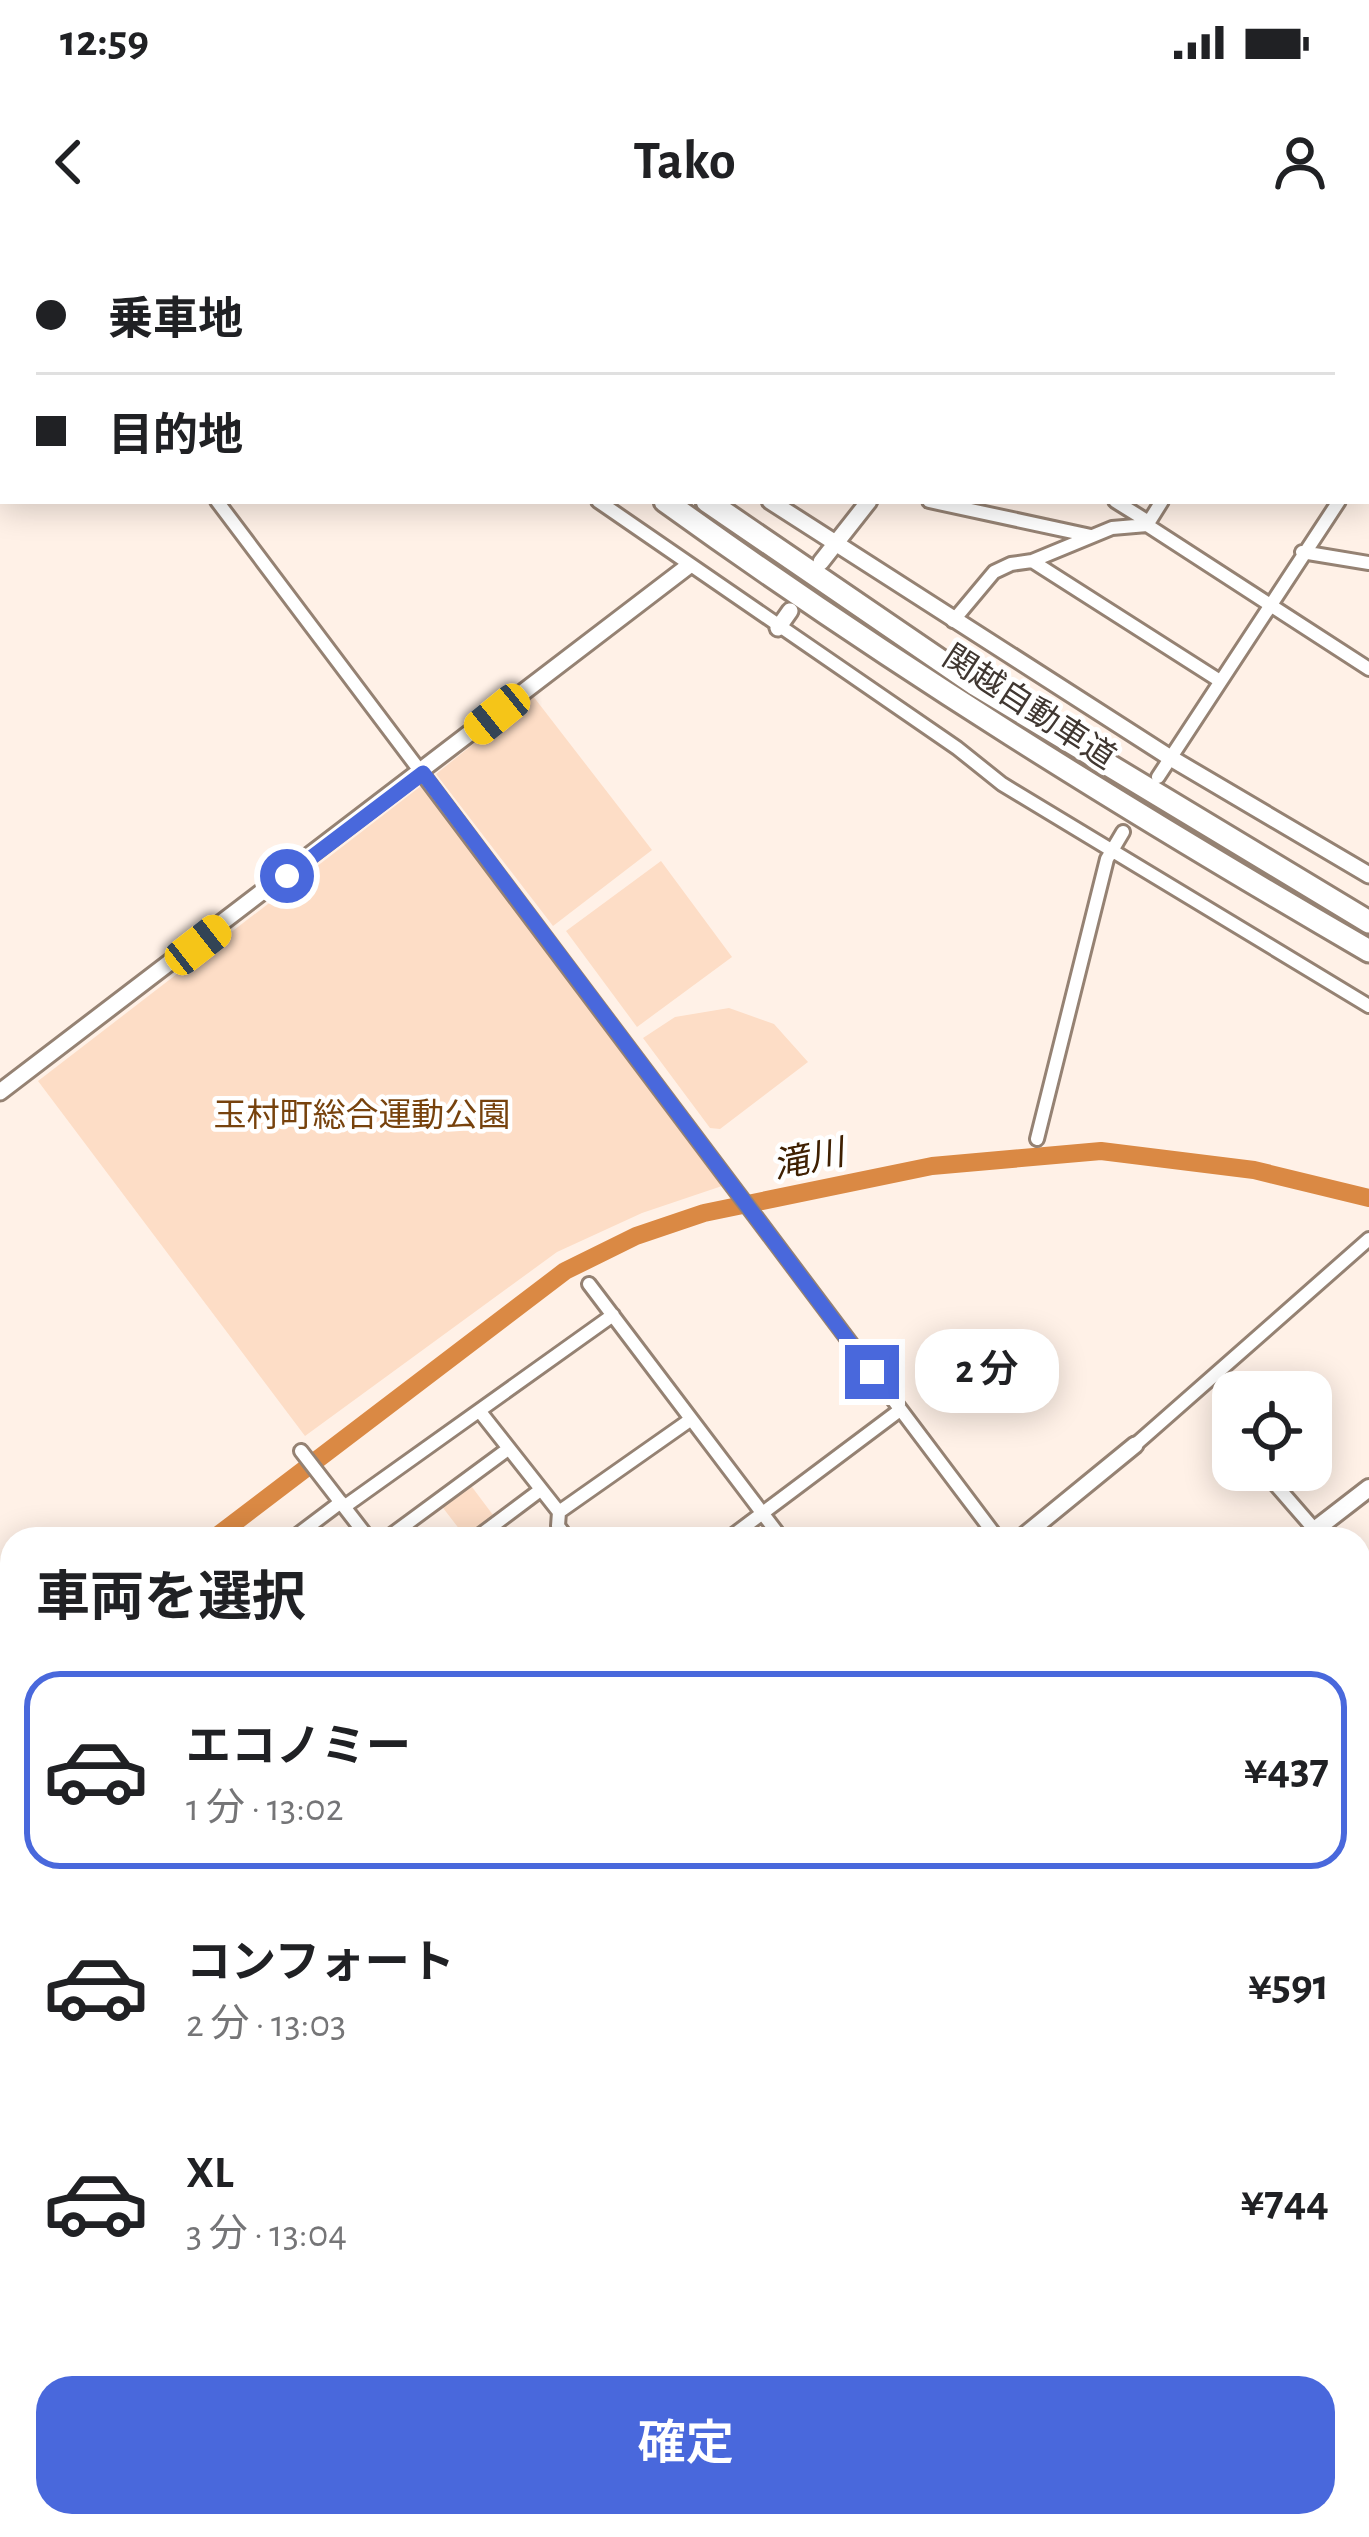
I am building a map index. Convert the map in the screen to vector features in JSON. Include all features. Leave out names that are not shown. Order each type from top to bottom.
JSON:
[{"type":"highway","name":"関越自動車道","points":[[669,504],[1054,763],[1369,951]]},
{"type":"highway","name":"関越自動車道","points":[[710,504],[995,696],[1369,922]]},
{"type":"main road","points":[[1318,1527],[1368,1490]]},
{"type":"street","points":[[219,504],[989,1527]]},
{"type":"street","points":[[602,504],[1111,853],[1369,1006]]},
{"type":"street","points":[[775,504],[1169,757],[1369,875]]},
{"type":"street","points":[[821,562],[867,504]]},
{"type":"street","points":[[942,504],[1091,536]]},
{"type":"street","points":[[1119,504],[1369,669]]},
{"type":"street","points":[[953,621],[994,572],[1091,536],[1147,523],[1160,504]]},
{"type":"street","points":[[1158,777],[1301,552],[1337,504]]},
{"type":"street","points":[[1301,552],[1369,563]]},
{"type":"street","points":[[1032,561],[1220,681]]},
{"type":"street","points":[[0,1092],[688,567]]},
{"type":"street","points":[[778,628],[790,610]]},
{"type":"street","points":[[1037,1139],[1111,853],[1123,832]]},
{"type":"street","points":[[1035,1527],[1304,1301],[1369,1239]]},
{"type":"street","points":[[589,1284],[772,1527]]},
{"type":"street","points":[[309,1527],[468,1414],[481,1413],[613,1315]]},
{"type":"street","points":[[744,1527],[900,1410]]},
{"type":"street","points":[[481,1413],[560,1512]]},
{"type":"street","points":[[559,1527],[560,1512],[690,1420]]},
{"type":"street","points":[[402,1527],[508,1449]]},
{"type":"street","points":[[302,1452],[359,1527]]},
{"type":"street","points":[[492,1527],[539,1491]]},
{"type":"street","points":[[1279,1491],[1304,1527]]},
{"type":"green space","points":[[533,696],[652,850],[553,926],[436,774]]},
{"type":"green space","name":"玉村町総合運動公園","points":[[421,786],[722,1186],[642,1213],[557,1252],[305,1436],[38,1081]]},
{"type":"green space","points":[[661,861],[732,957],[637,1027],[566,931]]},
{"type":"green space","points":[[729,1008],[774,1024],[808,1062],[720,1129],[710,1128],[643,1038],[675,1017]]},
{"type":"green space","points":[[469,1483],[496,1519],[484,1527],[458,1527],[440,1504]]},
{"type":"waterway","name":"滝川","points":[[229,1527],[565,1271],[636,1236],[704,1213],[932,1166],[1101,1151],[1254,1170],[1369,1198]]},
{"type":"route","points":[[287,876],[423,773],[872,1372]]}]
